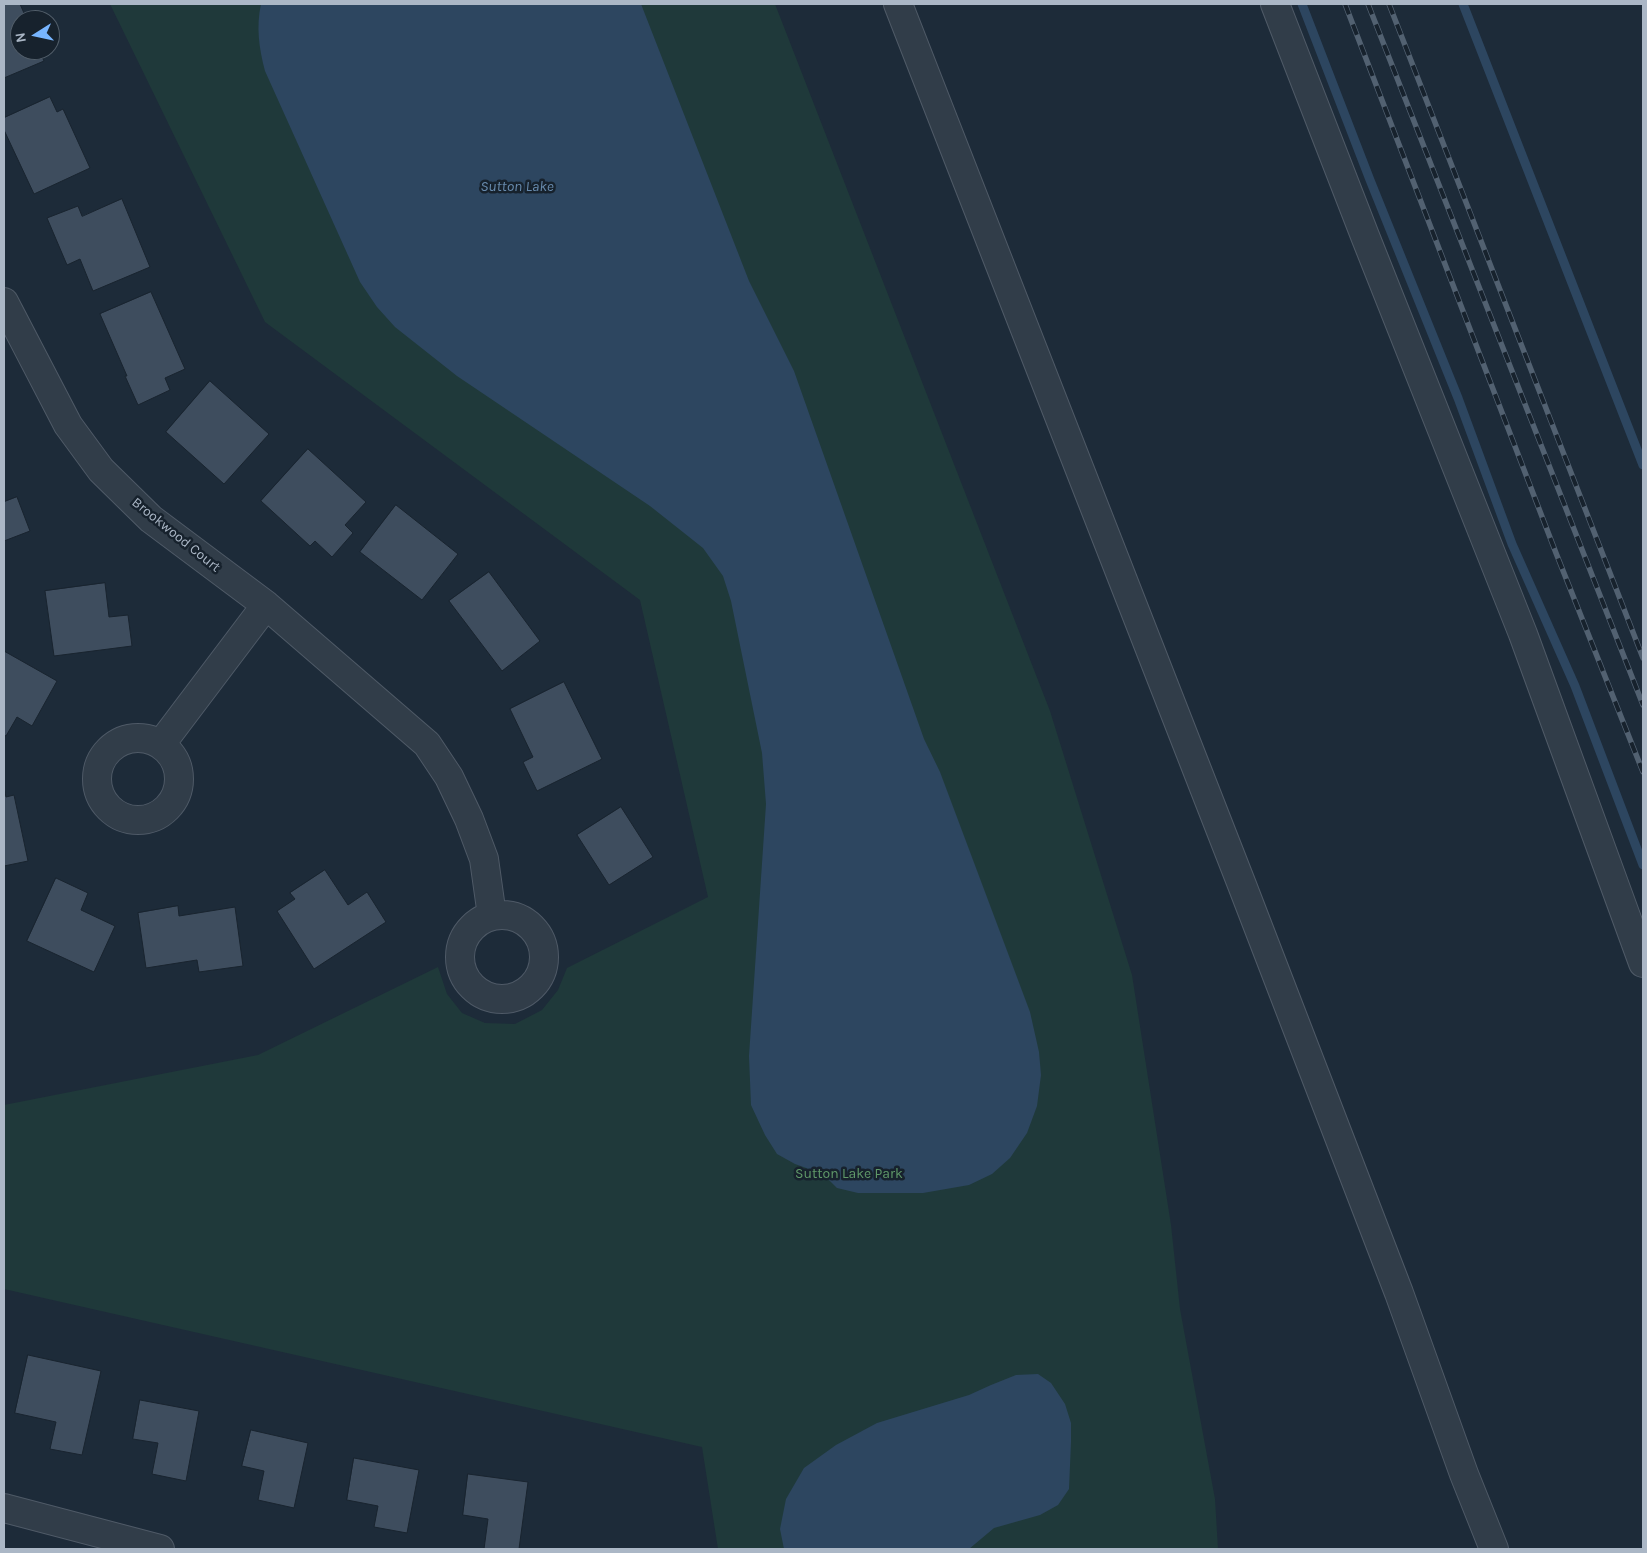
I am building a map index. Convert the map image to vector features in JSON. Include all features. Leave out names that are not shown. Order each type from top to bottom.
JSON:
[{"type":"street","points":[[898,4],[1246,894],[1494,1549]]},
{"type":"street","points":[[1275,4],[1523,634],[1643,963]]},
{"type":"street","name":"Brookwood Court","points":[[4,302],[68,425],[101,470],[151,518],[266,605],[427,744],[449,777],[469,819],[484,859],[492,916]]},
{"type":"street","points":[[162,744],[266,605]]},
{"type":"street","points":[[4,1508],[160,1549]]},
{"type":"green space","name":"Sutton Lake Park","points":[[110,4],[775,4],[1050,711],[1132,975],[1171,1225],[1180,1309],[1215,1499],[1218,1549],[718,1549],[702,1447],[4,1289],[4,1105],[258,1055],[438,967],[447,994],[462,1013],[485,1023],[515,1024],[542,1010],[558,990],[567,968],[708,897],[640,600],[265,322]]},
{"type":"water","name":"Sutton Lake","points":[[261,4],[641,4],[749,281],[794,371],[924,739],[940,772],[1030,1012],[1039,1052],[1041,1075],[1037,1106],[1027,1133],[1010,1158],[992,1174],[969,1185],[923,1193],[858,1193],[837,1188],[823,1174],[795,1164],[777,1154],[765,1135],[751,1105],[749,1056],[766,804],[762,753],[731,601],[723,576],[703,548],[650,506],[457,376],[395,327],[377,307],[360,282],[265,71],[259,38]]},
{"type":"water","points":[[1038,1374],[1051,1383],[1065,1404],[1071,1423],[1069,1489],[1058,1505],[1040,1515],[994,1528],[969,1549],[784,1549],[780,1529],[786,1499],[804,1468],[836,1445],[877,1423],[969,1395],[1016,1375]]},
{"type":"building","points":[[4,4],[20,4],[23,10],[10,10],[10,60],[44,61],[4,78]]},
{"type":"building","points":[[50,97],[57,112],[63,109],[90,168],[34,194],[4,130],[4,118]]},
{"type":"building","points":[[122,199],[150,267],[93,291],[80,259],[67,265],[47,218],[78,206],[82,216]]},
{"type":"building","points":[[151,292],[185,369],[165,378],[170,390],[138,405],[100,314]]},
{"type":"building","points":[[210,381],[269,434],[224,484],[166,432]]},
{"type":"building","points":[[308,449],[366,502],[345,525],[353,533],[332,557],[315,541],[310,546],[261,501]]},
{"type":"building","points":[[17,497],[30,531],[4,541],[4,502]]},
{"type":"building","points":[[396,505],[458,554],[422,600],[360,552]]},
{"type":"building","points":[[489,572],[540,641],[502,671],[449,601]]},
{"type":"building","points":[[105,583],[109,617],[128,615],[132,646],[54,656],[45,591]]},
{"type":"building","points":[[4,651],[57,681],[32,726],[17,717],[6,736],[4,735]]},
{"type":"building","points":[[564,682],[602,759],[537,791],[523,762],[533,757],[510,709]]},
{"type":"building","points":[[4,788],[6,797],[14,795],[28,861],[4,866]]},
{"type":"building","points":[[621,807],[653,857],[609,885],[577,835]]},
{"type":"building","points":[[325,870],[348,905],[367,892],[386,922],[314,969],[277,911],[295,899],[290,893]]},
{"type":"building","points":[[56,878],[88,893],[81,910],[115,926],[94,972],[27,941]]},
{"type":"building","points":[[178,906],[179,916],[235,907],[243,966],[199,972],[197,960],[146,968],[138,913]]},
{"type":"building","points":[[28,1355],[101,1371],[82,1455],[50,1449],[56,1422],[15,1413]]},
{"type":"building","points":[[140,1400],[199,1411],[186,1481],[152,1474],[158,1443],[133,1439]]},
{"type":"building","points":[[251,1430],[308,1443],[294,1508],[258,1500],[264,1471],[242,1466]]},
{"type":"building","points":[[354,1458],[419,1470],[407,1533],[374,1527],[378,1506],[347,1500]]},
{"type":"building","points":[[468,1474],[528,1482],[519,1549],[484,1549],[488,1519],[463,1515]]},
{"type":"waterway","points":[[1302,4],[1370,180],[1458,398],[1512,544],[1575,686],[1643,865]]},
{"type":"waterway","points":[[1463,4],[1643,465]]},
{"type":"railway","points":[[1345,4],[1556,553],[1643,772]]},
{"type":"railway","points":[[1368,4],[1643,705]]},
{"type":"railway","points":[[1389,4],[1643,658]]}]
